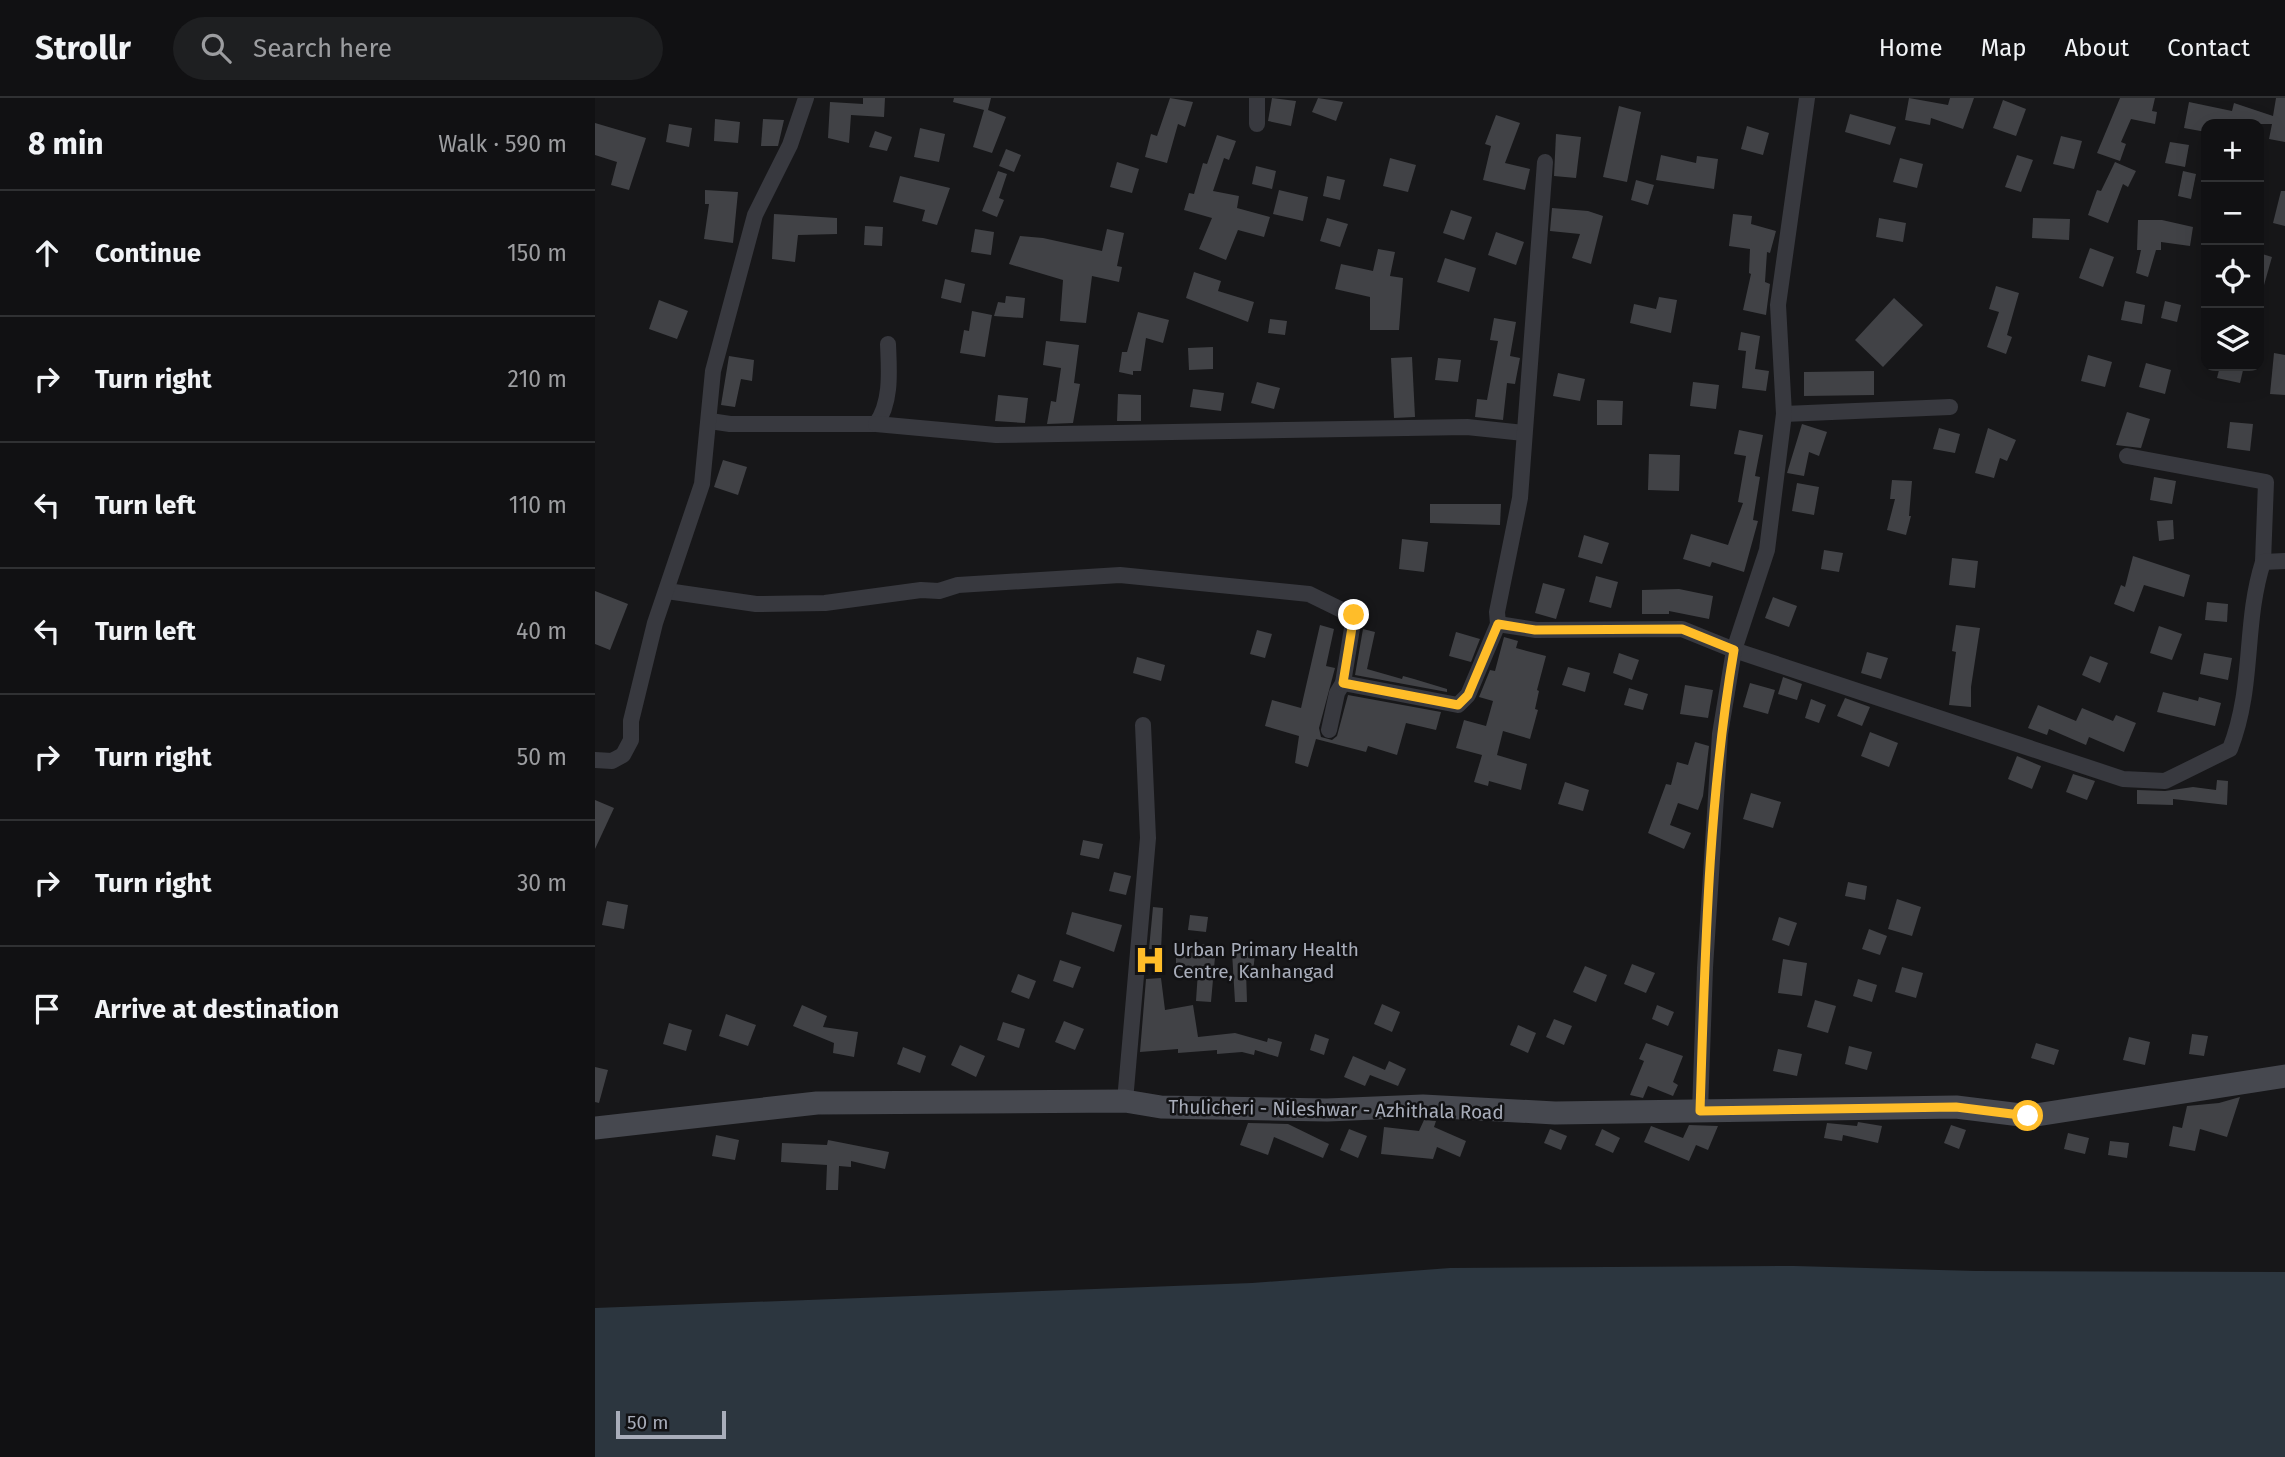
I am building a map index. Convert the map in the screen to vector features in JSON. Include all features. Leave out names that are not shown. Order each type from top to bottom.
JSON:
[{"type":"main road","name":"Thulicheri - Nileshwar - Azhithala Road","points":[[595,1128],[817,1103],[1125,1101],[1161,1108],[1327,1110],[1423,1106],[1555,1112],[1956,1107],[2028,1116],[2285,1076]]},
{"type":"street","points":[[595,760],[612,761],[623,755],[631,740],[631,721],[639,686],[702,484],[713,371],[755,215],[790,145],[806,98]]},
{"type":"street","points":[[1257,98],[1257,124]]},
{"type":"street","points":[[1700,1111],[1705,968],[1720,734],[1734,650],[1767,550],[1784,414],[1778,305],[1807,98]]},
{"type":"street","points":[[1343,683],[1458,705],[1468,695],[1498,624],[1497,612],[1520,498],[1545,162]]},
{"type":"street","points":[[876,424],[884,414],[888,344]]},
{"type":"street","points":[[1784,414],[1949,407]]},
{"type":"street","points":[[710,421],[876,424],[996,435],[1467,427],[1524,433]]},
{"type":"street","points":[[1498,624],[1535,630],[1682,629],[1734,650],[2123,779],[2165,781],[2230,750],[2243,718],[2255,588],[2263,562],[2266,482],[2127,456]]},
{"type":"street","points":[[2263,562],[2285,561]]},
{"type":"street","points":[[667,591],[756,604],[825,603],[921,590],[939,591],[958,585],[1119,575],[1309,594],[1354,615],[1343,683],[1337,693],[1329,730]]},
{"type":"street","points":[[1125,1101],[1148,838],[1143,725]]},
{"type":"shaded area","points":[[1794,1266],[1976,1271],[2285,1272],[2285,1457],[595,1457],[595,1308],[1252,1283],[1450,1268]]},
{"type":"building","points":[[863,98],[885,98],[884,117],[851,115],[849,143],[828,138],[830,102],[863,104]]},
{"type":"building","points":[[954,98],[991,98],[988,110],[1006,117],[992,153],[973,147],[984,110],[953,102]]},
{"type":"building","points":[[1170,98],[1193,102],[1185,127],[1178,124],[1167,163],[1145,157],[1151,134],[1157,136]]},
{"type":"building","points":[[1272,98],[1296,101],[1291,126],[1268,121]]},
{"type":"building","points":[[1318,98],[1343,102],[1336,121],[1312,112]]},
{"type":"building","points":[[1909,98],[1948,105],[1950,98],[1974,98],[1963,129],[1931,118],[1930,125],[1905,120]]},
{"type":"building","points":[[2120,98],[2155,98],[2152,111],[2157,112],[2155,124],[2131,119],[2121,142],[2126,144],[2120,161],[2097,153]]},
{"type":"building","points":[[2276,98],[2285,98],[2285,142],[2269,139],[2272,124],[2264,124],[2264,119],[2201,119],[2201,131],[2184,128],[2189,102],[2232,111],[2234,103],[2273,116]]},
{"type":"building","points":[[2003,100],[2026,109],[2016,136],[1993,128]]},
{"type":"building","points":[[1619,106],[1641,112],[1627,182],[1603,177]]},
{"type":"building","points":[[1850,114],[1896,127],[1890,145],[1845,132]]},
{"type":"building","points":[[1496,115],[1520,123],[1505,163],[1530,169],[1525,190],[1483,180],[1491,146],[1485,144]]},
{"type":"building","points":[[715,119],[740,122],[738,143],[714,141]]},
{"type":"building","points":[[763,119],[784,120],[778,146],[761,146]]},
{"type":"building","points":[[595,123],[646,138],[629,190],[611,185],[617,162],[595,155]]},
{"type":"building","points":[[669,124],[692,128],[689,147],[666,142]]},
{"type":"building","points":[[1747,126],[1769,133],[1763,155],[1741,149]]},
{"type":"building","points":[[920,128],[945,134],[939,162],[914,157]]},
{"type":"building","points":[[875,131],[892,137],[887,151],[869,147]]},
{"type":"building","points":[[1556,134],[1581,137],[1576,178],[1554,176]]},
{"type":"building","points":[[1217,135],[1236,141],[1229,160],[1224,158],[1213,191],[1239,196],[1237,208],[1270,217],[1264,237],[1238,230],[1226,260],[1199,249],[1212,218],[1184,210],[1189,193],[1194,194],[1203,163],[1207,164]]},
{"type":"building","points":[[2061,136],[2082,141],[2074,169],[2053,164]]},
{"type":"building","points":[[2170,142],[2189,145],[2185,167],[2165,163]]},
{"type":"building","points":[[1006,149],[1021,155],[1014,172],[999,166]]},
{"type":"building","points":[[1661,155],[1696,163],[1697,156],[1718,159],[1714,189],[1656,180]]},
{"type":"building","points":[[2017,155],[2033,160],[2021,192],[2005,187]]},
{"type":"building","points":[[1390,158],[1416,165],[1408,192],[1383,186]]},
{"type":"building","points":[[1900,158],[1923,164],[1917,188],[1893,182]]},
{"type":"building","points":[[1117,162],[1139,169],[1132,193],[1110,187]]},
{"type":"building","points":[[2115,162],[2136,171],[2128,187],[2123,184],[2108,223],[2088,215],[2097,190],[2101,191]]},
{"type":"building","points":[[1256,166],[1276,171],[1272,189],[1252,184]]},
{"type":"building","points":[[998,171],[1007,174],[999,198],[1004,200],[997,217],[982,211]]},
{"type":"building","points":[[2183,171],[2196,174],[2191,199],[2178,196]]},
{"type":"building","points":[[900,176],[950,188],[937,225],[922,221],[925,210],[893,202]]},
{"type":"building","points":[[1327,176],[1345,180],[1340,200],[1323,196]]},
{"type":"building","points":[[1636,180],[1654,185],[1648,205],[1631,200]]},
{"type":"building","points":[[705,190],[738,192],[733,243],[704,239],[709,204],[705,204]]},
{"type":"building","points":[[1279,190],[1308,197],[1303,221],[1273,214]]},
{"type":"building","points":[[2281,191],[2285,191],[2285,226],[2273,223]]},
{"type":"building","points":[[1552,208],[1588,211],[1603,216],[1591,264],[1572,258],[1580,234],[1550,231]]},
{"type":"building","points":[[1451,210],[1472,217],[1464,240],[1443,233]]},
{"type":"building","points":[[774,214],[837,218],[837,234],[798,235],[795,262],[772,259]]},
{"type":"building","points":[[1733,214],[1752,216],[1751,224],[1776,231],[1770,253],[1767,252],[1765,282],[1770,284],[1766,315],[1743,310],[1751,274],[1750,249],[1729,246]]},
{"type":"building","points":[[1327,218],[1348,224],[1340,247],[1320,241]]},
{"type":"building","points":[[1879,218],[1906,223],[1903,242],[1876,237]]},
{"type":"building","points":[[2033,218],[2070,219],[2069,240],[2032,238]]},
{"type":"building","points":[[2138,220],[2162,220],[2193,227],[2190,246],[2161,242],[2161,250],[2156,250],[2148,277],[2136,273],[2141,250],[2137,250]]},
{"type":"building","points":[[865,226],[883,227],[882,246],[864,245]]},
{"type":"building","points":[[975,229],[994,232],[991,255],[971,252]]},
{"type":"building","points":[[1107,229],[1124,233],[1117,266],[1122,267],[1119,282],[1092,276],[1086,323],[1060,321],[1063,280],[1009,264],[1020,236],[1043,238],[1102,251]]},
{"type":"building","points":[[1496,232],[1524,242],[1516,265],[1488,255]]},
{"type":"building","points":[[2090,248],[2114,257],[2103,287],[2079,278]]},
{"type":"building","points":[[1378,249],[1395,252],[1390,276],[1403,278],[1399,330],[1370,330],[1370,297],[1335,289],[1341,264],[1373,271]]},
{"type":"building","points":[[2264,255],[2272,257],[2264,285]]},
{"type":"building","points":[[1445,258],[1476,268],[1469,292],[1437,282]]},
{"type":"building","points":[[1194,272],[1221,281],[1218,291],[1254,302],[1248,322],[1186,298]]},
{"type":"building","points":[[945,279],[965,284],[961,303],[941,298]]},
{"type":"building","points":[[1996,286],[2019,293],[2007,335],[2012,337],[2006,354],[1987,347],[1999,312],[1989,309]]},
{"type":"building","points":[[1006,296],[1025,298],[1023,318],[994,316],[998,302],[1005,303]]},
{"type":"building","points":[[1659,297],[1677,300],[1671,333],[1630,323],[1634,304],[1656,309]]},
{"type":"building","points":[[1894,298],[1923,325],[1883,367],[1855,340]]},
{"type":"building","points":[[659,300],[688,311],[677,339],[649,329]]},
{"type":"building","points":[[2125,301],[2145,305],[2142,324],[2121,320]]},
{"type":"building","points":[[2165,301],[2181,305],[2177,322],[2161,318]]},
{"type":"building","points":[[972,311],[992,315],[985,357],[960,353],[964,330],[969,331]]},
{"type":"building","points":[[1138,312],[1169,320],[1163,343],[1146,338],[1141,371],[1133,371],[1133,375],[1119,372],[1122,352],[1127,352]]},
{"type":"building","points":[[1494,318],[1516,322],[1510,356],[1520,358],[1515,384],[1507,383],[1503,420],[1475,417],[1477,399],[1487,400],[1498,341],[1490,340]]},
{"type":"building","points":[[1270,319],[1287,321],[1285,335],[1268,333]]},
{"type":"building","points":[[1741,332],[1760,336],[1755,369],[1769,371],[1766,391],[1742,388],[1746,351],[1738,350]]},
{"type":"building","points":[[1046,341],[1079,345],[1074,383],[1080,384],[1073,423],[1047,424],[1051,401],[1056,402],[1061,368],[1043,365]]},
{"type":"building","points":[[1213,347],[1213,369],[1189,370],[1188,348]]},
{"type":"building","points":[[2274,353],[2285,355],[2285,395],[2270,394]]},
{"type":"building","points":[[2088,355],[2112,362],[2105,387],[2081,381]]},
{"type":"building","points":[[729,356],[754,360],[752,381],[741,379],[735,407],[721,405]]},
{"type":"building","points":[[1412,357],[1415,417],[1394,418],[1391,358]]},
{"type":"building","points":[[1438,358],[1461,360],[1458,382],[1435,380]]},
{"type":"building","points":[[2146,363],[2171,370],[2165,394],[2139,387]]},
{"type":"building","points":[[1874,371],[1874,395],[1804,396],[1804,372]]},
{"type":"building","points":[[2219,371],[2243,371],[2240,383],[2217,378]]},
{"type":"building","points":[[1558,373],[1585,379],[1580,401],[1553,396]]},
{"type":"building","points":[[1257,382],[1280,388],[1274,409],[1251,403]]},
{"type":"building","points":[[1693,382],[1719,385],[1716,409],[1690,406]]},
{"type":"building","points":[[1193,389],[1224,393],[1221,411],[1190,407]]},
{"type":"building","points":[[1118,394],[1141,395],[1141,421],[1117,421]]},
{"type":"building","points":[[998,395],[1028,398],[1025,423],[995,421]]},
{"type":"building","points":[[1597,400],[1623,401],[1622,425],[1597,425]]},
{"type":"building","points":[[2127,412],[2150,419],[2141,448],[2116,445]]},
{"type":"building","points":[[2230,422],[2253,424],[2250,451],[2227,448]]},
{"type":"building","points":[[1802,424],[1827,432],[1819,456],[1809,452],[1804,476],[1787,473]]},
{"type":"building","points":[[1939,428],[1960,434],[1955,453],[1933,449]]},
{"type":"building","points":[[1988,428],[2016,440],[2007,461],[2000,458],[1994,478],[1975,473]]},
{"type":"building","points":[[1739,430],[1763,435],[1755,476],[1760,477],[1753,520],[1758,521],[1744,572],[1712,562],[1710,567],[1683,559],[1691,534],[1728,545],[1743,503],[1738,502],[1746,456],[1734,454]]},
{"type":"building","points":[[1649,454],[1680,455],[1679,491],[1648,490]]},
{"type":"building","points":[[723,460],[747,467],[738,495],[714,487]]},
{"type":"building","points":[[2154,477],[2176,481],[2172,504],[2150,500]]},
{"type":"building","points":[[1892,480],[1912,481],[1911,516],[1906,535],[1887,530],[1895,499],[1890,499]]},
{"type":"building","points":[[1797,483],[1819,487],[1814,515],[1792,511]]},
{"type":"building","points":[[1430,504],[1501,504],[1500,525],[1430,523]]},
{"type":"building","points":[[2173,520],[2174,539],[2159,541],[2157,521]]},
{"type":"building","points":[[1584,535],[1609,543],[1602,564],[1578,557]]},
{"type":"building","points":[[1402,539],[1428,542],[1424,572],[1399,569]]},
{"type":"building","points":[[1824,550],[1843,553],[1839,572],[1821,569]]},
{"type":"building","points":[[2133,556],[2190,575],[2184,597],[2144,585],[2134,612],[2114,604],[2121,585],[2125,587]]},
{"type":"building","points":[[1952,558],[1978,561],[1975,588],[1949,585]]},
{"type":"building","points":[[1596,576],[1618,582],[1611,608],[1589,602]]},
{"type":"building","points":[[1543,583],[1565,589],[1556,619],[1535,613]]},
{"type":"building","points":[[1679,589],[1713,596],[1709,619],[1669,611],[1669,614],[1642,614],[1642,590]]},
{"type":"building","points":[[595,591],[628,604],[610,650],[595,644]]},
{"type":"building","points":[[1773,597],[1797,606],[1789,627],[1765,618]]},
{"type":"building","points":[[2207,602],[2228,604],[2227,622],[2205,620]]},
{"type":"building","points":[[1320,625],[1334,629],[1326,666],[1335,668],[1319,728],[1321,737],[1332,740],[1337,736],[1348,695],[1441,712],[1436,730],[1406,723],[1397,755],[1368,746],[1366,752],[1316,739],[1308,767],[1295,763],[1299,736],[1265,726],[1272,700],[1301,708]]},
{"type":"building","points":[[1956,625],[1980,628],[1971,687],[1971,707],[1949,705],[1956,652],[1952,651]]},
{"type":"building","points":[[2159,626],[2182,634],[2172,660],[2150,653]]},
{"type":"building","points":[[1363,629],[1375,632],[1367,669],[1402,679],[1403,676],[1414,679],[1447,689],[1447,692],[1355,675]]},
{"type":"building","points":[[1257,630],[1272,634],[1265,658],[1250,654]]},
{"type":"building","points":[[1456,632],[1480,639],[1471,662],[1449,656]]},
{"type":"building","points":[[1504,637],[1518,641],[1516,648],[1546,656],[1537,690],[1535,709],[1538,710],[1530,739],[1503,731],[1497,755],[1527,764],[1521,790],[1489,781],[1488,786],[1474,782],[1482,755],[1456,748],[1464,720],[1486,726],[1493,701],[1479,697],[1490,670],[1495,671]]},
{"type":"building","points":[[1867,652],[1888,658],[1881,679],[1861,673]]},
{"type":"building","points":[[1619,653],[1639,660],[1632,680],[1613,673]]},
{"type":"building","points":[[2204,653],[2232,658],[2228,680],[2200,674]]},
{"type":"building","points":[[2090,656],[2108,663],[2100,683],[2082,675]]},
{"type":"building","points":[[1137,657],[1165,665],[1161,681],[1133,673]]},
{"type":"building","points":[[1568,667],[1590,673],[1585,692],[1562,685]]},
{"type":"building","points":[[1783,677],[1802,684],[1797,700],[1778,694]]},
{"type":"building","points":[[1750,683],[1775,690],[1768,714],[1743,707]]},
{"type":"building","points":[[1685,685],[1713,690],[1708,718],[1680,714]]},
{"type":"building","points":[[1629,688],[1648,694],[1643,710],[1624,705]]},
{"type":"building","points":[[2163,692],[2198,701],[2199,697],[2221,703],[2215,726],[2157,712]]},
{"type":"building","points":[[1845,698],[1870,707],[1862,726],[1837,716]]},
{"type":"building","points":[[1811,699],[1826,705],[1819,723],[1805,718]]},
{"type":"building","points":[[2038,705],[2076,721],[2082,708],[2113,721],[2116,715],[2136,723],[2124,752],[2089,737],[2086,745],[2049,729],[2047,735],[2028,728]]},
{"type":"building","points":[[1870,732],[1898,743],[1889,767],[1861,756]]},
{"type":"building","points":[[1695,742],[1709,746],[1703,796],[1698,810],[1678,803],[1670,825],[1691,833],[1684,849],[1648,833],[1666,784],[1671,785],[1677,762],[1688,765]]},
{"type":"building","points":[[2017,756],[2041,766],[2032,789],[2008,779]]},
{"type":"building","points":[[2073,774],[2095,781],[2087,800],[2066,792]]},
{"type":"building","points":[[2217,780],[2228,781],[2227,805],[2173,799],[2173,805],[2137,804],[2137,790],[2165,791],[2193,787],[2216,790]]},
{"type":"building","points":[[1565,782],[1589,790],[1583,811],[1558,804]]},
{"type":"building","points":[[1751,793],[1781,802],[1773,828],[1743,819]]},
{"type":"building","points":[[595,800],[614,808],[595,849]]},
{"type":"building","points":[[1083,840],[1103,844],[1099,859],[1080,855]]},
{"type":"building","points":[[1114,872],[1131,876],[1126,895],[1109,891]]},
{"type":"building","points":[[1848,882],[1867,886],[1865,900],[1845,896]]},
{"type":"building","points":[[1897,899],[1921,907],[1912,936],[1888,929]]},
{"type":"building","points":[[607,901],[628,905],[624,929],[602,925]]},
{"type":"building","points":[[1153,907],[1163,908],[1161,950],[1149,949]]},
{"type":"building","points":[[1072,912],[1122,925],[1114,952],[1066,934]]},
{"type":"building","points":[[1190,915],[1208,917],[1206,932],[1188,930]]},
{"type":"building","points":[[1779,917],[1797,923],[1789,946],[1772,940]]},
{"type":"building","points":[[1869,929],[1887,936],[1880,955],[1862,949]]},
{"type":"building","points":[[1200,944],[1216,946],[1211,1002],[1196,1001],[1198,971],[1176,970],[1176,952],[1199,953]]},
{"type":"building","points":[[1232,952],[1255,954],[1253,972],[1246,971],[1247,1002],[1235,1002]]},
{"type":"building","points":[[1783,959],[1807,963],[1802,996],[1778,993]]},
{"type":"building","points":[[1060,960],[1081,967],[1073,988],[1053,981]]},
{"type":"building","points":[[1632,964],[1655,973],[1646,993],[1624,984]]},
{"type":"building","points":[[1585,966],[1607,975],[1596,1002],[1573,992]]},
{"type":"building","points":[[1902,967],[1923,973],[1916,998],[1895,992]]},
{"type":"building","points":[[1018,974],[1036,981],[1029,999],[1011,992]]},
{"type":"building","points":[[1161,978],[1165,1010],[1193,1005],[1198,1037],[1235,1033],[1267,1042],[1268,1038],[1282,1042],[1278,1057],[1255,1050],[1254,1055],[1242,1052],[1217,1054],[1217,1050],[1140,1052],[1146,979]]},
{"type":"building","points":[[1858,979],[1877,985],[1872,1002],[1853,996]]},
{"type":"building","points":[[1815,1000],[1836,1006],[1828,1033],[1807,1027]]},
{"type":"building","points":[[1382,1004],[1400,1012],[1392,1032],[1374,1024]]},
{"type":"building","points":[[802,1005],[827,1016],[823,1027],[858,1032],[854,1057],[833,1053],[834,1043],[793,1026]]},
{"type":"building","points":[[1657,1005],[1674,1012],[1668,1026],[1652,1019]]},
{"type":"building","points":[[726,1014],[756,1025],[748,1046],[719,1036]]},
{"type":"building","points":[[1554,1019],[1572,1026],[1564,1045],[1546,1037]]},
{"type":"building","points":[[1064,1021],[1084,1029],[1075,1050],[1055,1042]]},
{"type":"building","points":[[1003,1022],[1025,1029],[1019,1048],[997,1040]]},
{"type":"building","points":[[669,1023],[692,1030],[686,1051],[663,1044]]},
{"type":"building","points":[[1518,1025],[1536,1033],[1528,1053],[1510,1045]]},
{"type":"building","points":[[1315,1034],[1329,1039],[1324,1055],[1310,1050]]},
{"type":"building","points":[[2192,1034],[2208,1036],[2204,1056],[2189,1054]]},
{"type":"building","points":[[2129,1037],[2150,1042],[2145,1065],[2123,1060]]},
{"type":"building","points":[[1646,1043],[1683,1056],[1673,1082],[1678,1085],[1673,1096],[1648,1086],[1643,1098],[1630,1095],[1644,1061],[1639,1059]]},
{"type":"building","points":[[2036,1043],[2059,1050],[2054,1065],[2031,1058]]},
{"type":"building","points":[[960,1045],[985,1056],[976,1077],[951,1065]]},
{"type":"building","points":[[1849,1046],[1872,1052],[1867,1070],[1845,1064]]},
{"type":"building","points":[[903,1047],[926,1056],[920,1073],[897,1064]]},
{"type":"building","points":[[1778,1049],[1802,1054],[1797,1076],[1773,1071]]},
{"type":"building","points":[[1353,1056],[1385,1070],[1389,1061],[1406,1069],[1398,1086],[1370,1075],[1365,1086],[1344,1077]]},
{"type":"building","points":[[595,1067],[608,1070],[599,1103],[595,1102]]},
{"type":"building","points":[[2240,1097],[2227,1137],[2200,1129],[2195,1151],[2169,1146],[2173,1126],[2182,1128],[2187,1106],[2219,1103]]},
{"type":"building","points":[[1424,1120],[1436,1121],[1434,1127],[1466,1141],[1460,1157],[1437,1147],[1433,1159],[1381,1154],[1384,1127],[1419,1131]]},
{"type":"building","points":[[1858,1122],[1882,1126],[1878,1143],[1843,1135],[1842,1141],[1824,1138],[1827,1123],[1857,1126]]},
{"type":"building","points":[[1248,1123],[1288,1124],[1329,1144],[1323,1158],[1274,1137],[1268,1155],[1240,1145]]},
{"type":"building","points":[[1689,1125],[1718,1126],[1708,1150],[1696,1145],[1689,1161],[1644,1142],[1651,1126],[1683,1138]]},
{"type":"building","points":[[1951,1125],[1966,1130],[1959,1149],[1944,1143]]},
{"type":"building","points":[[1349,1129],[1367,1136],[1358,1158],[1340,1150]]},
{"type":"building","points":[[1550,1129],[1567,1136],[1561,1150],[1544,1143]]},
{"type":"building","points":[[1602,1129],[1620,1138],[1613,1153],[1595,1145]]},
{"type":"building","points":[[2068,1133],[2089,1138],[2085,1154],[2064,1149]]},
{"type":"building","points":[[716,1135],[739,1140],[735,1160],[712,1156]]},
{"type":"building","points":[[828,1140],[889,1152],[885,1169],[851,1161],[851,1167],[839,1166],[838,1190],[826,1190],[827,1165],[781,1162],[782,1143],[827,1145]]},
{"type":"building","points":[[2110,1141],[2129,1143],[2127,1158],[2108,1155]]},
{"type":"place","name":"Urban Primary Health Centre, Kanhangad","points":[[1150,960]]},
{"type":"route","points":[[1354,615],[1343,683],[1458,705],[1468,695],[1498,624],[1535,630],[1682,629],[1734,650],[1720,734],[1705,968],[1700,1111],[1956,1107],[2028,1116]]}]
